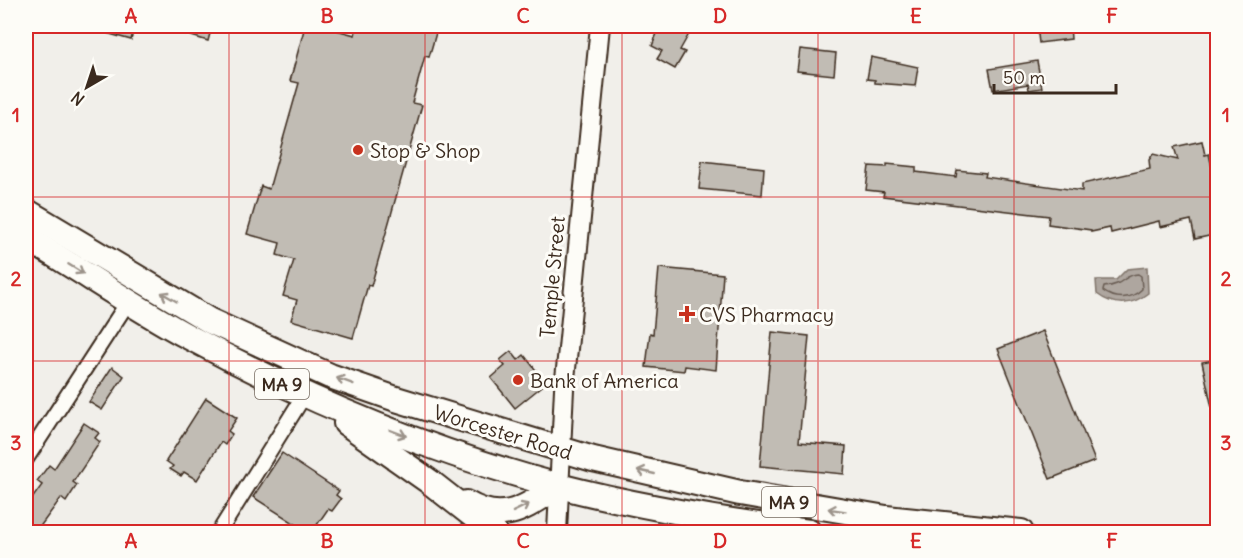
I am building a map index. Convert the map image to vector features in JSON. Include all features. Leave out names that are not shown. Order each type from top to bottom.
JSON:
[{"type":"highway","name":"Worcester Road","points":[[26,211],[194,312],[294,360],[370,391],[561,450],[646,472],[795,504],[886,518],[1021,532]]},
{"type":"highway","name":"Worcester Road","points":[[26,238],[128,302],[210,349],[305,394],[402,435],[559,486],[670,511],[809,532]]},
{"type":"highway","points":[[305,394],[430,482],[494,532]]},
{"type":"highway","points":[[430,482],[474,508],[499,514],[521,509],[559,486]]},
{"type":"street","name":"Temple Street","points":[[557,532],[576,253],[600,26]]},
{"type":"street","points":[[26,459],[128,302]]},
{"type":"street","points":[[219,532],[305,394]]},
{"type":"water","points":[[1147,267],[1148,293],[1142,297],[1129,302],[1116,303],[1097,294],[1096,280],[1116,280],[1127,269]]},
{"type":"building","points":[[93,26],[135,26],[131,40],[92,29]]},
{"type":"building","points":[[169,26],[212,26],[208,41],[168,29]]},
{"type":"building","points":[[305,26],[321,26],[355,35],[357,26],[438,26],[429,57],[425,56],[412,103],[422,105],[371,286],[368,285],[353,338],[291,320],[297,300],[283,296],[294,260],[277,255],[280,243],[247,234],[261,186],[269,189],[299,83],[290,81]]},
{"type":"building","points":[[660,26],[679,26],[689,34],[680,50],[685,52],[675,69],[657,59],[662,51],[652,46]]},
{"type":"building","points":[[1037,26],[1070,26],[1071,39],[1039,43]]},
{"type":"building","points":[[800,49],[836,53],[834,75],[797,71]]},
{"type":"building","points":[[871,57],[918,67],[915,86],[875,83],[875,80],[867,79]]},
{"type":"building","points":[[1037,61],[1042,88],[1029,90],[1028,84],[993,90],[989,69]]},
{"type":"building","points":[[1202,141],[1205,155],[1209,154],[1214,177],[1218,234],[1195,239],[1191,220],[1160,227],[1159,221],[1111,233],[1110,228],[1091,232],[1091,230],[1048,224],[1049,216],[883,196],[884,192],[866,190],[869,166],[887,167],[887,164],[916,167],[916,172],[956,177],[957,170],[986,173],[985,177],[1082,191],[1082,184],[1150,169],[1149,160],[1153,154],[1178,160],[1174,147]]},
{"type":"building","points":[[702,161],[764,168],[762,195],[699,189]]},
{"type":"building","name":"CVS Pharmacy","points":[[659,268],[723,274],[716,370],[685,366],[684,371],[646,367],[650,333],[653,334]]},
{"type":"building","points":[[1043,331],[1095,461],[1050,479],[998,349]]},
{"type":"building","points":[[772,332],[809,336],[799,442],[846,446],[844,474],[760,466]]},
{"type":"building","name":"Bank of America","points":[[511,351],[518,360],[524,355],[546,383],[515,408],[491,378],[505,366],[500,360]]},
{"type":"building","points":[[1218,359],[1218,407],[1212,408],[1202,362]]},
{"type":"building","points":[[112,367],[124,376],[102,410],[89,402]]},
{"type":"building","points":[[206,398],[237,418],[228,431],[232,434],[225,445],[221,442],[197,480],[184,472],[181,476],[170,469],[173,466],[166,461]]},
{"type":"building","points":[[84,423],[99,433],[95,438],[100,442],[73,482],[77,485],[66,502],[61,498],[36,532],[26,532],[26,507],[42,485],[37,481],[49,465],[54,469]]},
{"type":"building","points":[[282,453],[339,491],[336,495],[341,499],[332,511],[328,509],[312,532],[308,532],[253,497]]},
{"type":"place","name":"Stop & Shop","points":[[358,150]]},
{"type":"place","name":"CVS Pharmacy","points":[[687,314]]},
{"type":"place","name":"Bank of America","points":[[518,380]]}]
